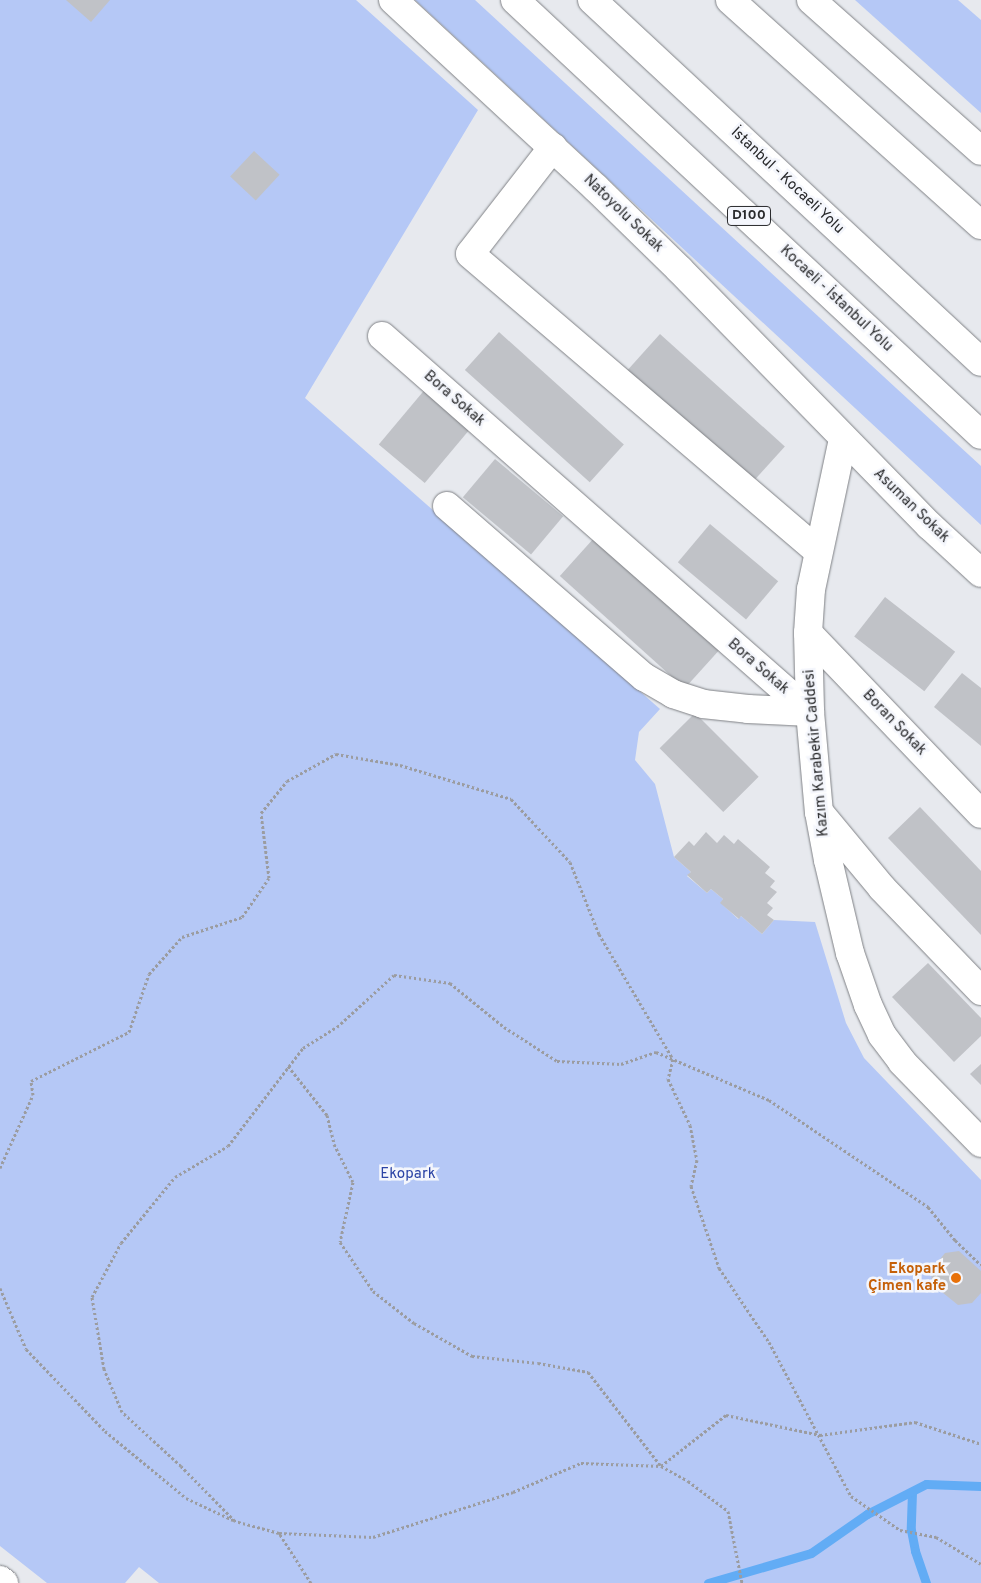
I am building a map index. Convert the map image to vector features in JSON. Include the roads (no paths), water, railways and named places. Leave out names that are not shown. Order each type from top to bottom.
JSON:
[{"type":"main road","name":"Natoyolu Sokak","points":[[393,0],[552,147],[679,269],[843,439]]},
{"type":"main road","name":"Kocaeli - İstanbul Yolu","points":[[515,0],[981,434]]},
{"type":"main road","name":"İstanbul - Kocaeli Yolu","points":[[592,0],[981,362]]},
{"type":"main road","points":[[730,0],[981,225]]},
{"type":"main road","points":[[810,0],[981,151]]},
{"type":"main road","points":[[552,147],[470,254],[818,551]]},
{"type":"main road","name":"Bora Sokak","points":[[382,336],[810,712]]},
{"type":"main road","name":"Kazım Karabekir Caddesi","points":[[843,439],[811,589],[808,633],[810,712],[819,812],[828,860],[850,953],[868,1005],[882,1035],[902,1062],[981,1144]]},
{"type":"main road","name":"Asuman Sokak","points":[[843,439],[930,526],[981,573]]},
{"type":"main road","name":"Bora Sokak","points":[[447,506],[644,677],[673,694],[703,704],[748,709],[810,712]]},
{"type":"main road","name":"Boran Sokak","points":[[808,633],[981,814]]},
{"type":"main road","points":[[819,812],[882,888],[981,991]]},
{"type":"main road","points":[[0,1580],[4,1583]]},
{"type":"waterway","points":[[708,1583],[811,1553],[867,1514],[926,1484],[981,1486]]},
{"type":"waterway","points":[[912,1492],[911,1530],[915,1551],[926,1583]]},
{"type":"place","name":"Ekopark Çimen kafe","points":[[956,1278]]},
{"type":"park label","name":"Ekopark","points":[[408,1175]]}]
